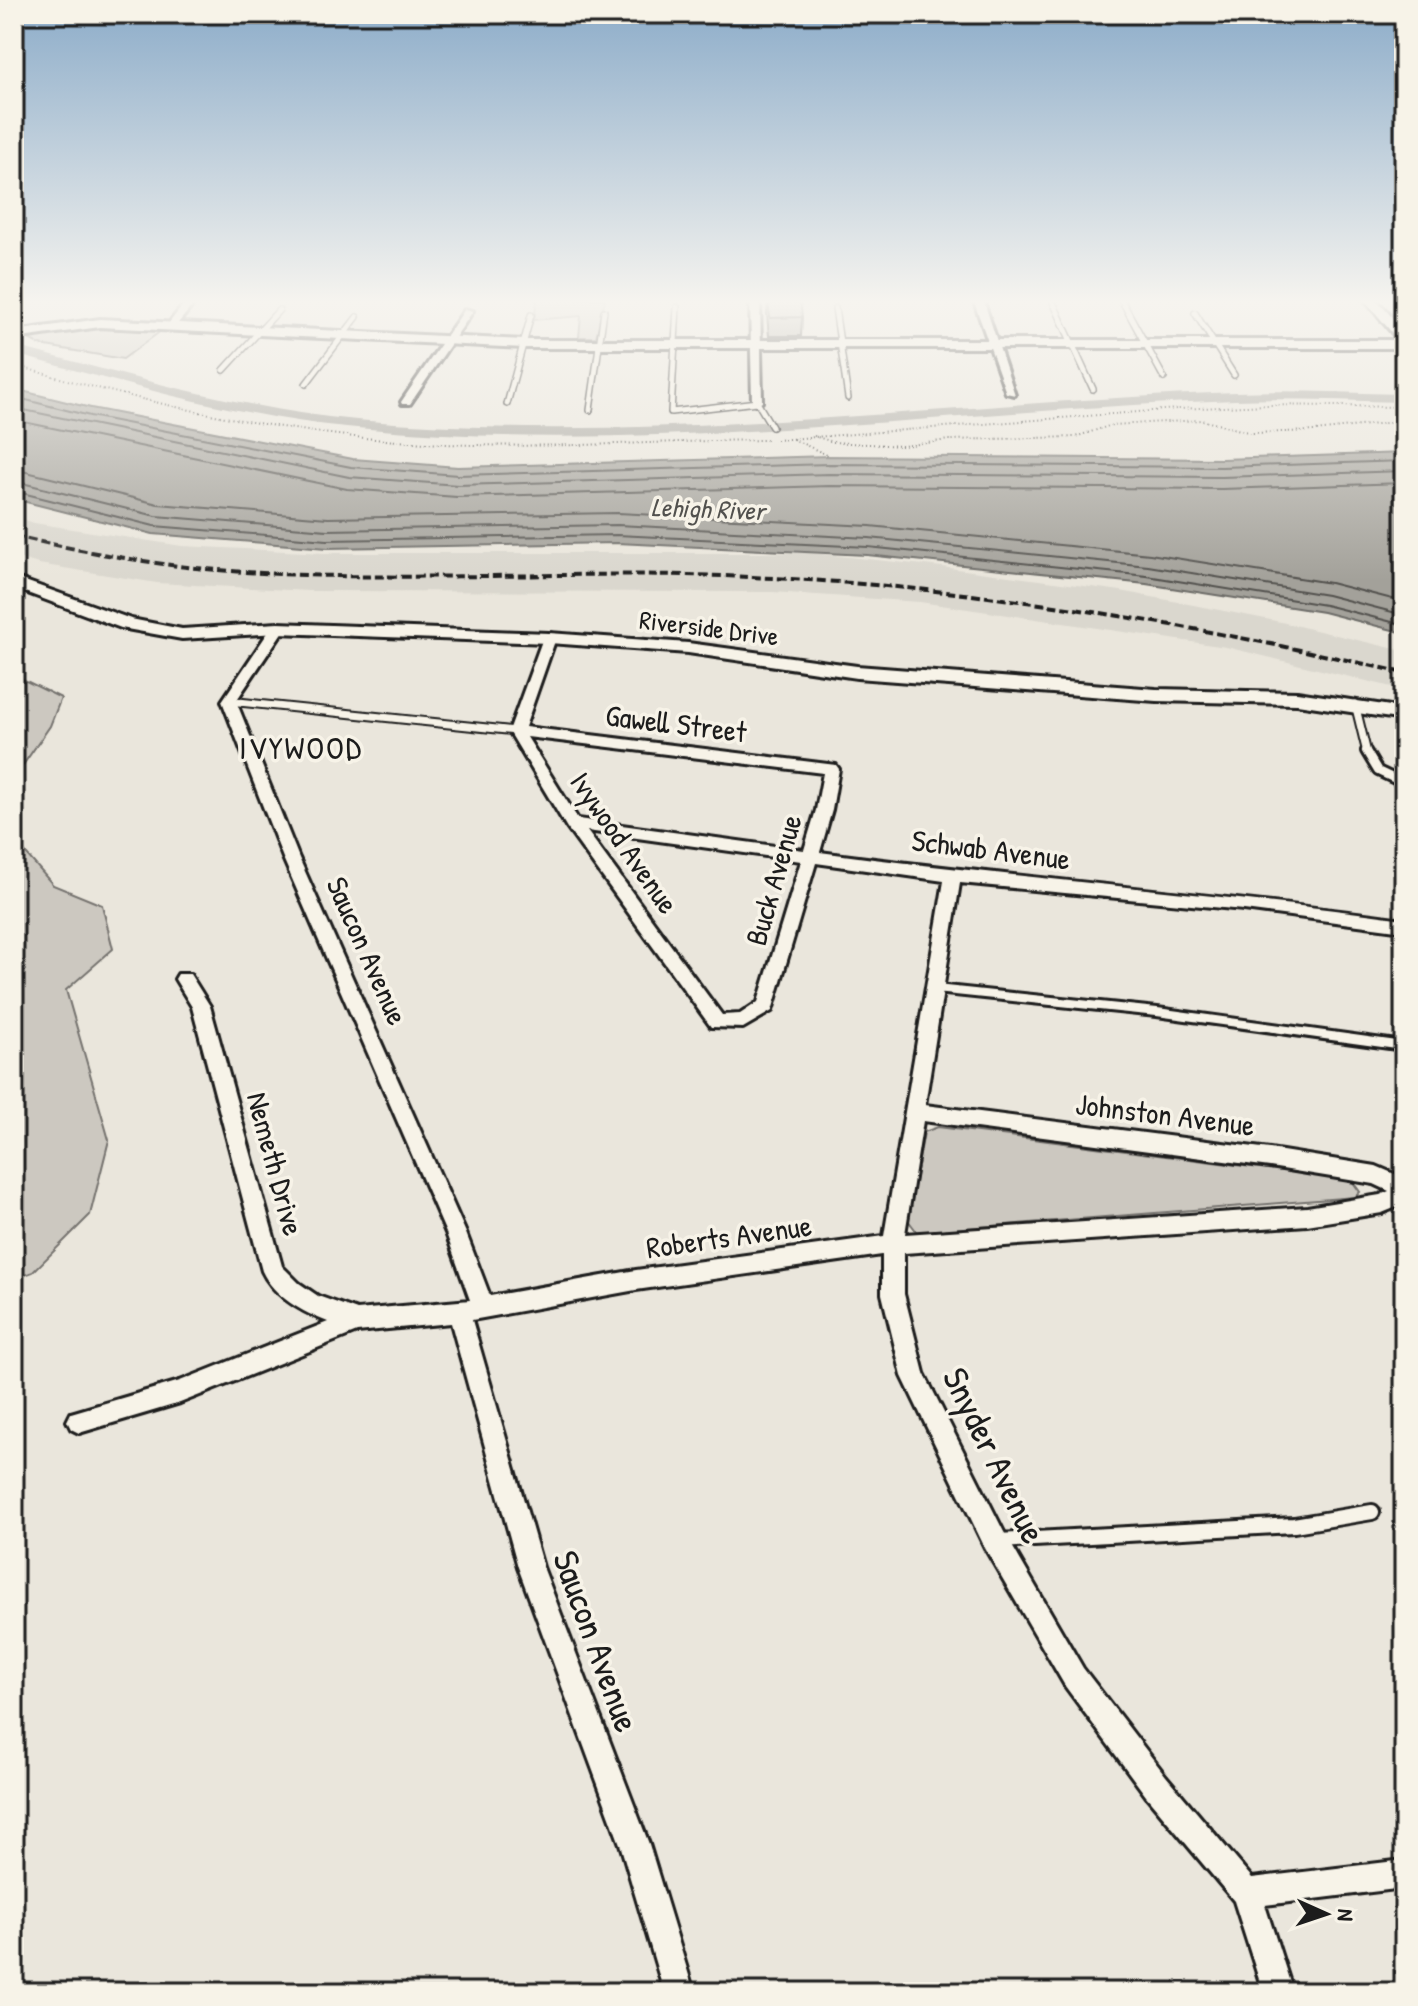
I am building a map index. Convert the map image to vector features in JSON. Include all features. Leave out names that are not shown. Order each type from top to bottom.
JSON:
[{"type":"street","points":[[406,402],[413,393]]},
{"type":"street","points":[[757,393],[757,402]]},
{"type":"street","name":"Riverside Drive","points":[[14,582],[127,624],[182,634],[278,628],[549,638],[688,648],[790,665],[968,682],[1355,704],[1404,714]]},
{"type":"street","points":[[229,701],[278,628]]},
{"type":"street","points":[[516,731],[549,638]]},
{"type":"street","name":"Saucon Avenue","points":[[229,701],[291,858],[456,1233],[506,1489],[542,1602],[643,1861],[665,1930],[679,1992]]},
{"type":"street","name":"Gawell Street","points":[[516,731],[831,769]]},
{"type":"street","name":"Ivywood Avenue","points":[[516,731],[573,824],[717,1022],[743,1021],[766,1006]]},
{"type":"street","name":"Buck Avenue","points":[[766,1006],[824,810],[831,769]]},
{"type":"street","name":"Schwab Avenue","points":[[573,824],[953,876],[1244,904],[1404,925]]},
{"type":"street","name":"Snyder Avenue","points":[[953,876],[893,1244],[893,1294],[913,1376],[995,1541],[1074,1677],[1156,1786],[1246,1893],[1278,1992]]},
{"type":"street","name":"Nemeth Drive","points":[[184,979],[201,1006],[273,1271],[286,1288],[317,1310],[357,1321]]},
{"type":"street","name":"Johnston Avenue","points":[[916,1112],[1270,1158],[1376,1175],[1404,1188]]},
{"type":"street","name":"Roberts Avenue","points":[[79,1421],[180,1392],[357,1321],[471,1308],[893,1244],[1307,1216],[1382,1204],[1404,1194]]},
{"type":"street","points":[[1246,1893],[1404,1874]]},
{"type":"lane","points":[[507,404],[510,393]]},
{"type":"lane","points":[[590,410],[592,393]]},
{"type":"lane","points":[[672,393],[671,412],[757,402],[772,427]]},
{"type":"lane","points":[[847,393],[848,398]]},
{"type":"lane","points":[[229,701],[516,731]]},
{"type":"lane","points":[[1355,704],[1363,742],[1374,769],[1399,781]]},
{"type":"lane","points":[[936,989],[1200,1017],[1404,1046]]},
{"type":"lane","points":[[995,1541],[1294,1525],[1372,1512]]},
{"type":"path","points":[[812,435],[833,442],[903,446],[963,439],[1075,437],[1112,425],[1201,420],[1252,433],[1315,431],[1404,421]]},
{"type":"path","points":[[792,438],[829,456]]},
{"type":"shaded area","points":[[14,516],[34,523],[182,546],[325,553],[812,553],[942,567],[1121,591],[1281,622],[1404,651],[1404,690],[1226,647],[920,602],[773,592],[309,591],[157,583],[39,564],[14,557]]},
{"type":"shaded area","points":[[14,675],[61,698],[50,726],[14,778]]},
{"type":"shaded area","points":[[14,840],[53,885],[102,905],[113,949],[66,990],[109,1140],[90,1215],[33,1272],[14,1279]]},
{"type":"shaded area","points":[[938,1127],[1339,1178],[1352,1181],[1360,1192],[1355,1197],[917,1232],[908,1220],[924,1132]]},
{"type":"water","name":"Lehigh River","points":[[14,393],[29,393],[91,408],[353,459],[458,467],[829,456],[1222,459],[1404,453],[1404,633],[1323,612],[1146,584],[867,555],[617,543],[327,548],[153,534],[14,499]]},
{"type":"waterway","points":[[179,393],[270,412],[357,424],[467,431],[577,433],[796,425],[1235,396],[1404,398]]},
{"type":"railway","points":[[14,536],[144,561],[254,573],[388,577],[722,576],[895,587],[1151,621],[1404,673]]},
{"type":"district","name":"IVYWOOD","points":[[301,748]]}]
